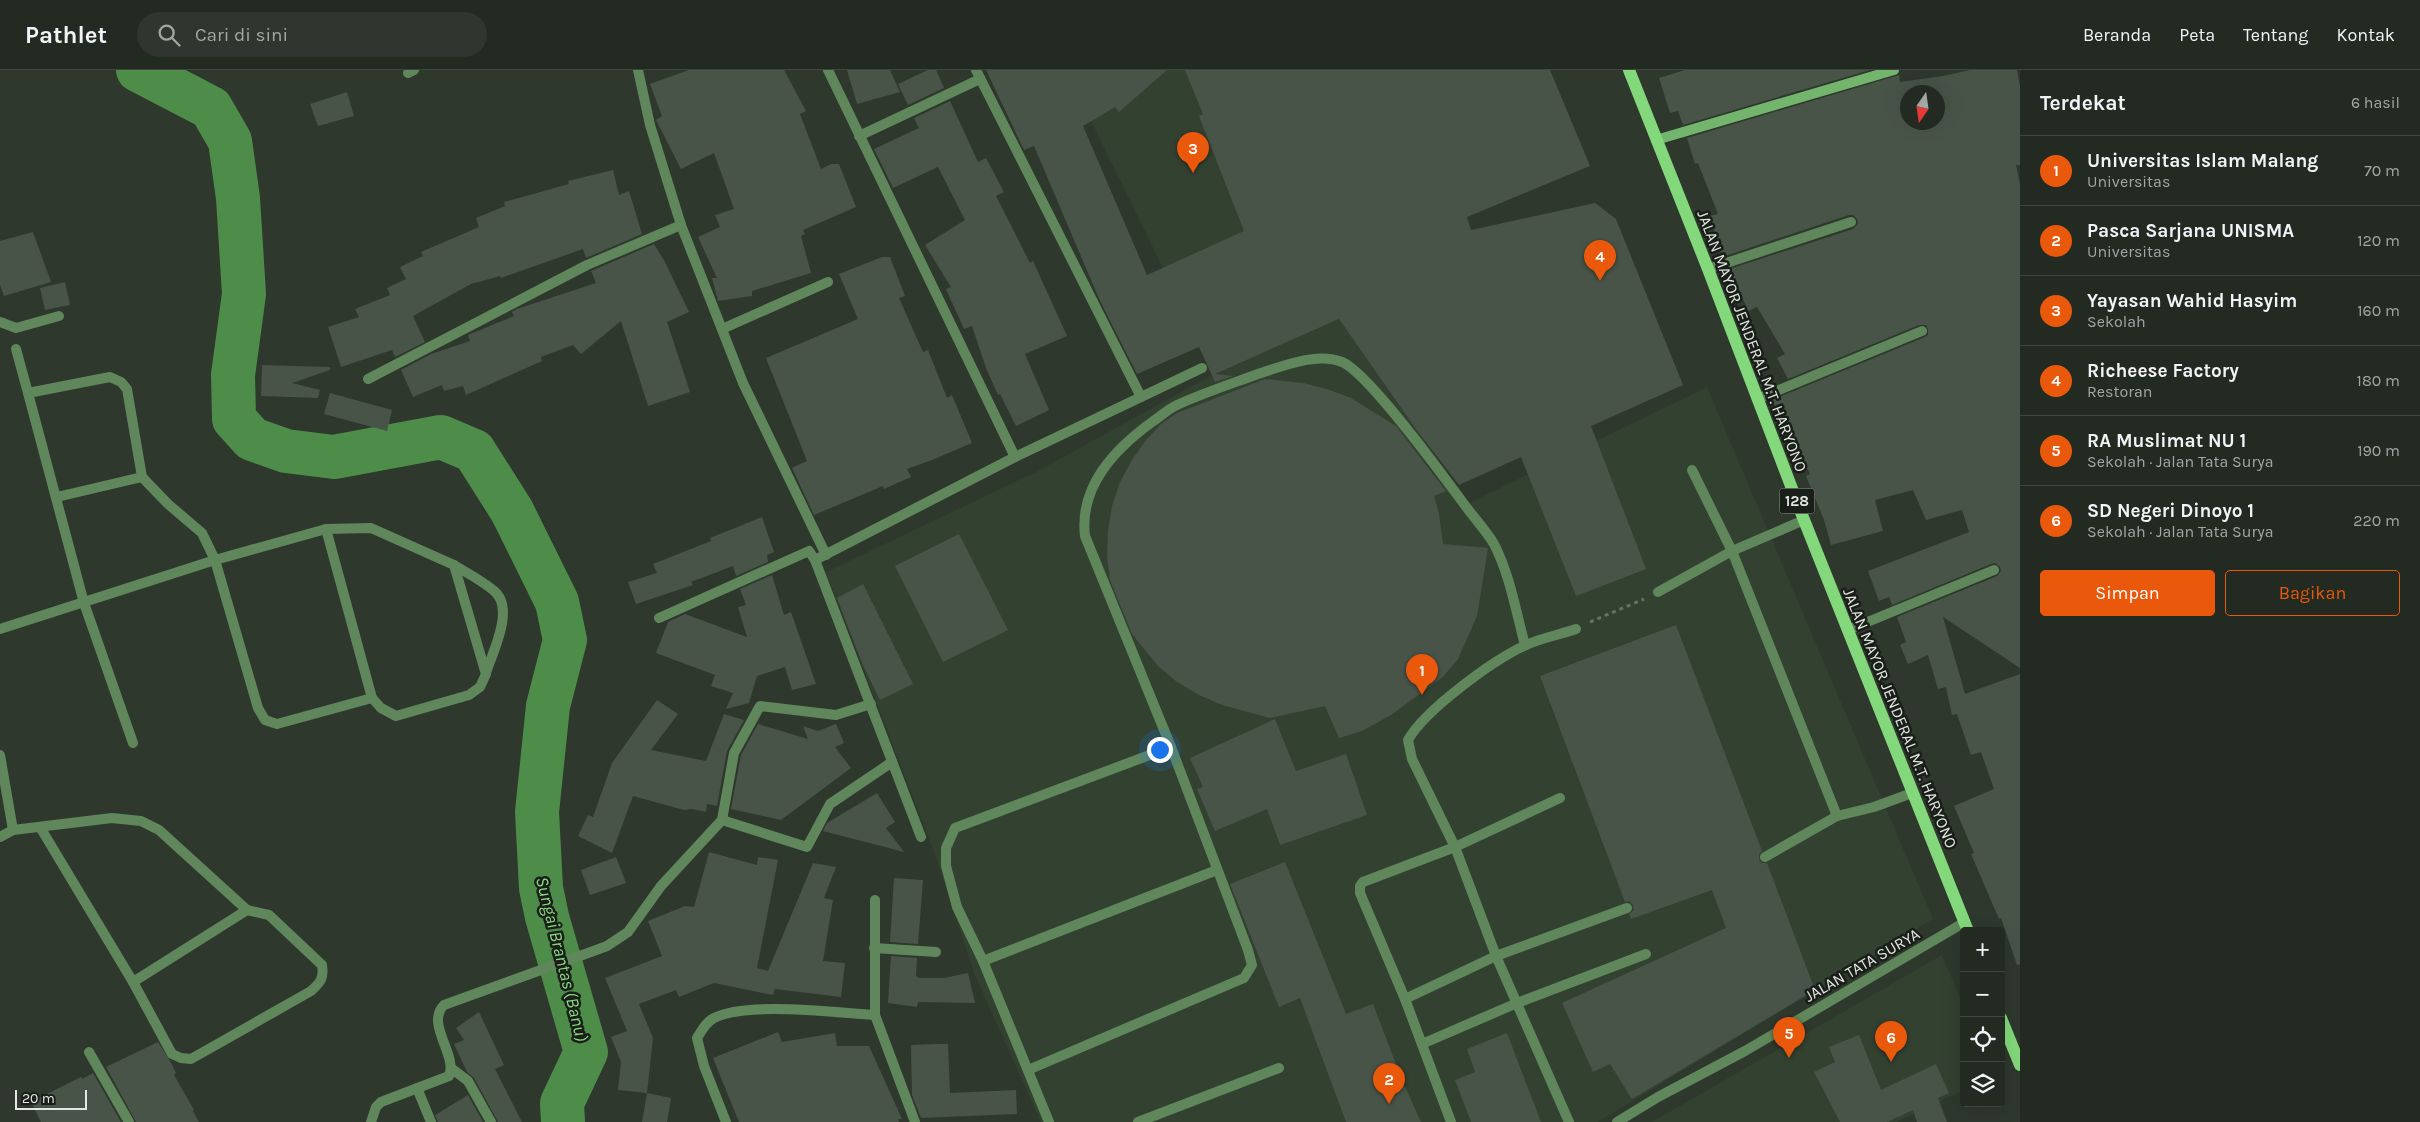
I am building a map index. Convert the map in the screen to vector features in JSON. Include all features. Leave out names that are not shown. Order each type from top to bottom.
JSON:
[{"type":"main road","name":"JALAN MAYOR JENDERAL M.T. HARYONO","points":[[1629,70],[1708,269],[1804,520],[1967,926]]},
{"type":"main road","points":[[1656,140],[1894,70]]},
{"type":"main road","points":[[2005,1028],[2020,1066]]},
{"type":"street","points":[[638,70],[650,125],[681,225],[742,382],[826,555]]},
{"type":"street","points":[[828,70],[1015,457]]},
{"type":"street","points":[[859,136],[978,74],[1141,398]]},
{"type":"street","points":[[1708,269],[1851,222]]},
{"type":"street","points":[[368,379],[587,265],[681,225]]},
{"type":"street","points":[[722,329],[828,282]]},
{"type":"street","points":[[0,322],[16,328],[59,316]]},
{"type":"street","points":[[1757,399],[1922,331]]},
{"type":"street","points":[[16,349],[84,603],[133,743]]},
{"type":"street","points":[[1028,1070],[1244,978],[1252,965],[1171,747],[1085,536],[1083,519],[1086,503],[1099,474],[1126,442],[1175,406],[1222,386],[1280,367],[1321,358],[1336,360],[1350,366],[1382,399],[1494,544],[1507,576],[1525,645]]},
{"type":"street","points":[[815,560],[1015,457],[1202,368]]},
{"type":"street","points":[[28,393],[110,377],[121,382],[127,389],[142,477],[168,504],[202,533],[215,560],[258,708],[265,720],[277,724],[372,698]]},
{"type":"street","points":[[1692,470],[1732,552],[1837,816]]},
{"type":"street","points":[[57,497],[142,477]]},
{"type":"street","points":[[1658,592],[1732,552],[1804,520]]},
{"type":"street","points":[[0,629],[215,560],[326,529],[371,528],[454,565],[495,591],[504,602],[504,617],[480,687],[469,695],[396,716],[381,708],[372,698],[326,529]]},
{"type":"street","points":[[659,618],[809,551],[815,560],[921,838]]},
{"type":"street","points":[[454,565],[486,674]]},
{"type":"street","points":[[1848,630],[1994,570]]},
{"type":"street","points":[[1569,1122],[1496,956],[1455,847],[1412,759],[1408,740],[1415,728],[1475,676],[1525,645],[1576,628]]},
{"type":"street","points":[[371,1122],[376,1107],[381,1102],[449,1076],[451,1068],[438,1023],[440,1009],[449,1003],[588,954],[607,946],[628,932],[660,886],[722,820],[734,753],[760,706],[836,715],[871,704]]},
{"type":"street","points":[[1049,1122],[983,961],[957,907],[946,866],[946,848],[955,828],[1171,747]]},
{"type":"street","points":[[0,755],[13,830]]},
{"type":"street","points":[[722,820],[807,847],[830,804],[892,762]]},
{"type":"street","points":[[1765,857],[1837,816],[1874,807],[1912,792]]},
{"type":"street","points":[[1451,1122],[1405,999],[1360,893],[1360,886],[1363,882],[1455,847],[1560,798]]},
{"type":"street","points":[[0,837],[13,830],[112,818],[141,821],[159,830],[247,910],[270,915],[322,964],[324,975],[321,983],[311,991],[191,1059],[181,1058],[172,1054],[133,982],[40,827]]},
{"type":"street","points":[[983,961],[1217,870]]},
{"type":"street","points":[[875,900],[875,1015],[915,1122]]},
{"type":"street","points":[[1405,999],[1496,956],[1627,908]]},
{"type":"street","points":[[133,982],[247,910]]},
{"type":"street","name":"JALAN TATA SURYA","points":[[1617,1122],[1658,1097],[1745,1051],[1967,926]]},
{"type":"street","points":[[874,948],[936,952]]},
{"type":"street","points":[[1422,1044],[1517,1004],[1646,954]]},
{"type":"street","points":[[726,1122],[704,1066],[697,1038],[703,1027],[714,1018],[729,1013],[766,1009],[875,1015]]},
{"type":"street","points":[[89,1052],[129,1122]]},
{"type":"street","points":[[451,1068],[468,1081],[491,1122]]},
{"type":"street","points":[[1138,1122],[1279,1068]]},
{"type":"street","points":[[417,1088],[431,1122]]},
{"type":"path","points":[[1576,628],[1658,592]]},
{"type":"shaded area","points":[[1066,70],[1550,70],[1590,166],[1287,212],[1163,268]]},
{"type":"shaded area","points":[[1339,319],[1469,503],[1707,387],[1933,919],[1598,1122],[1041,1122],[974,973],[936,857],[826,572],[1036,472],[1212,375]]},
{"type":"shaded area","points":[[1942,955],[1960,998],[1960,1092],[1896,1122],[1652,1122]]},
{"type":"building","points":[[689,70],[784,70],[806,111],[800,114],[821,169],[831,164],[839,164],[856,207],[803,230],[805,234],[801,236],[811,273],[752,291],[752,296],[718,301],[712,278],[717,278],[698,237],[720,227],[715,215],[734,209],[714,153],[681,169],[656,120],[662,116],[650,84]]},
{"type":"building","points":[[847,70],[890,70],[900,92],[857,104]]},
{"type":"building","points":[[928,70],[936,70],[944,88],[908,105],[898,84]]},
{"type":"building","points":[[986,70],[1167,70],[1119,112],[1115,107],[1083,126],[1147,275],[1244,231],[1199,116],[1203,114],[1185,70],[1550,70],[1590,166],[1467,217],[1471,230],[1595,203],[1616,219],[1683,385],[1591,426],[1646,569],[1576,596],[1521,457],[1459,485],[1418,432],[1339,319],[1215,374],[1233,376],[1215,382],[1199,347],[1137,374],[1100,301],[1034,146],[1024,150]]},
{"type":"building","points":[[1685,70],[1870,70],[1683,125],[1678,111],[1670,113],[1659,78]]},
{"type":"building","points":[[1970,70],[2017,70],[2020,86],[2020,165],[2016,165],[2020,184],[2020,668],[1943,617],[1965,694],[2020,674],[2020,964],[2017,965],[2005,927],[2001,918],[1999,919],[1971,854],[1974,853],[1954,806],[1994,789],[1981,752],[1971,755],[1957,714],[1952,715],[1946,687],[1938,689],[1928,655],[1908,664],[1900,645],[1906,642],[1897,617],[1997,576],[2001,571],[2000,567],[1995,563],[1991,564],[1892,605],[1889,597],[1879,601],[1868,571],[1969,532],[1962,510],[1926,520],[1913,490],[1875,500],[1883,531],[1831,545],[1824,520],[1806,476],[1810,474],[1772,400],[1925,337],[1928,335],[1928,329],[1926,325],[1919,325],[1788,379],[1777,358],[1785,354],[1757,307],[1748,311],[1738,287],[1732,289],[1726,270],[1853,229],[1858,224],[1857,219],[1853,215],[1849,215],[1722,257],[1710,216],[1718,214],[1698,163],[1695,164],[1687,138],[1899,75],[1900,82]]},
{"type":"building","points":[[347,92],[354,116],[318,126],[310,104]]},
{"type":"building","points":[[950,101],[978,162],[986,158],[1004,192],[996,196],[1030,263],[1033,261],[1067,336],[1025,354],[1049,410],[1016,426],[1000,394],[998,395],[986,368],[972,326],[964,329],[946,289],[951,287],[925,245],[965,220],[938,167],[893,188],[874,149],[919,128],[914,118]]},
{"type":"building","points":[[613,170],[619,195],[629,191],[642,234],[586,258],[583,249],[501,278],[500,276],[471,284],[413,316],[425,342],[395,357],[392,350],[341,367],[328,327],[359,317],[355,309],[390,295],[387,288],[406,279],[400,267],[423,256],[421,252],[479,227],[476,218],[505,206],[504,202],[569,184],[568,181]]},
{"type":"building","points":[[33,232],[51,282],[4,296],[0,285],[0,241]]},
{"type":"building","points":[[654,244],[665,262],[689,312],[667,322],[690,392],[648,406],[621,321],[581,354],[573,345],[541,357],[542,361],[466,395],[463,386],[444,391],[442,385],[413,397],[401,370],[431,354],[470,341],[468,335],[514,316],[512,312],[517,309],[596,283],[591,271]]},
{"type":"building","points":[[882,257],[890,257],[905,296],[899,298],[923,352],[928,350],[947,398],[952,395],[972,443],[907,469],[911,477],[884,489],[883,486],[814,515],[792,468],[807,461],[766,358],[858,319],[839,274]]},
{"type":"building","points":[[65,282],[70,305],[45,310],[40,288]]},
{"type":"building","points":[[262,365],[330,367],[330,370],[292,383],[320,390],[318,398],[261,396]]},
{"type":"building","points":[[1265,379],[1303,383],[1327,389],[1351,398],[1396,426],[1446,491],[1434,496],[1439,514],[1443,544],[1488,548],[1477,616],[1458,659],[1443,677],[1391,715],[1362,731],[1339,738],[1325,706],[1270,718],[1222,705],[1199,695],[1177,682],[1158,666],[1132,634],[1110,580],[1107,556],[1112,506],[1120,482],[1146,440],[1161,424],[1177,413]]},
{"type":"building","points":[[330,393],[392,410],[387,431],[324,414]]},
{"type":"building","points":[[762,517],[774,552],[767,555],[768,562],[736,576],[733,566],[691,582],[693,585],[636,604],[628,582],[657,573],[653,564],[711,541],[710,538]]},
{"type":"building","points":[[959,534],[1008,630],[943,662],[895,566]]},
{"type":"building","points":[[772,575],[784,615],[791,612],[816,684],[792,690],[785,667],[757,676],[749,703],[726,709],[733,693],[711,686],[715,675],[656,653],[668,622],[685,614],[747,637],[738,607],[746,605],[740,589]]},
{"type":"building","points":[[863,584],[913,684],[880,700],[862,663],[837,598]]},
{"type":"building","points":[[1676,625],[1762,851],[1759,854],[1759,860],[1762,863],[1767,863],[1815,990],[1632,1099],[1610,1064],[1593,1072],[1562,1003],[1726,928],[1712,890],[1631,919],[1629,914],[1634,910],[1633,905],[1629,901],[1625,902],[1540,676]]},
{"type":"building","points":[[657,700],[678,714],[651,750],[706,761],[724,714],[744,720],[727,751],[717,806],[707,804],[706,812],[692,809],[684,810],[633,796],[612,853],[578,836],[588,815],[593,817],[612,763]]},
{"type":"building","points":[[1275,719],[1296,771],[1346,754],[1367,815],[1280,845],[1267,809],[1215,831],[1197,789],[1203,787],[1190,758]]},
{"type":"building","points":[[758,724],[808,739],[803,726],[818,731],[836,724],[844,743],[835,747],[851,768],[781,820],[731,809],[741,755]]},
{"type":"building","points":[[877,793],[895,822],[886,828],[904,852],[823,831],[827,823]]},
{"type":"building","points":[[709,852],[757,865],[758,857],[778,860],[757,968],[768,971],[813,863],[836,867],[824,898],[833,900],[823,961],[845,963],[841,997],[775,989],[773,995],[714,983],[679,997],[676,990],[639,1004],[653,1038],[647,1093],[618,1090],[621,1062],[611,1037],[627,1031],[605,978],[662,956],[648,921],[685,906],[694,907]]},
{"type":"building","points":[[616,857],[626,883],[590,895],[581,870]]},
{"type":"building","points":[[1285,862],[1346,1014],[1373,1004],[1402,1080],[1421,1122],[1346,1122],[1300,998],[1279,1007],[1230,884]]},
{"type":"building","points":[[894,878],[923,880],[918,944],[890,942]]},
{"type":"building","points":[[891,956],[917,958],[916,976],[919,978],[944,978],[968,973],[975,1003],[918,1002],[917,1007],[888,1003]]},
{"type":"building","points":[[479,1012],[504,1065],[495,1069],[522,1122],[498,1122],[474,1078],[467,1072],[454,1044],[464,1040],[456,1028]]},
{"type":"building","points":[[778,1032],[782,1042],[835,1033],[837,1046],[869,1046],[902,1119],[898,1119],[899,1122],[739,1122],[713,1058]]},
{"type":"building","points":[[1507,1033],[1541,1122],[1471,1122],[1455,1080],[1475,1072],[1467,1049]]},
{"type":"building","points":[[1859,1035],[1881,1090],[1936,1064],[1949,1093],[1938,1098],[1947,1122],[1917,1122],[1913,1110],[1887,1122],[1840,1122],[1814,1072],[1835,1062],[1829,1047]]},
{"type":"building","points":[[158,1042],[170,1061],[176,1073],[174,1075],[199,1122],[136,1122],[106,1067]]},
{"type":"building","points":[[948,1044],[950,1093],[1016,1090],[1017,1114],[921,1118],[912,1095],[911,1045]]},
{"type":"building","points":[[93,1073],[121,1122],[41,1122],[31,1102]]},
{"type":"building","points":[[647,1093],[671,1098],[667,1122],[642,1122]]},
{"type":"building","points":[[468,1095],[483,1122],[438,1122],[435,1115]]},
{"type":"waterway","name":"Sungai Brantas (Banu)","points":[[138,70],[211,108],[230,141],[238,198],[244,294],[233,375],[234,419],[252,439],[286,451],[334,457],[441,437],[474,451],[512,511],[557,602],[565,640],[548,706],[537,812],[541,888],[547,917],[586,1052],[562,1103],[563,1122]]},
{"type":"place","name":"Yayasan Wahid Hasyim","points":[[1193,173]]},
{"type":"place","name":"Richeese Factory","points":[[1600,281]]},
{"type":"place","name":"Universitas Islam Malang","points":[[1422,695]]},
{"type":"place","name":"RA Muslimat NU 1","points":[[1789,1058]]},
{"type":"place","name":"SD Negeri Dinoyo 1","points":[[1891,1062]]},
{"type":"place","name":"Pasca Sarjana UNISMA","points":[[1389,1104]]}]
